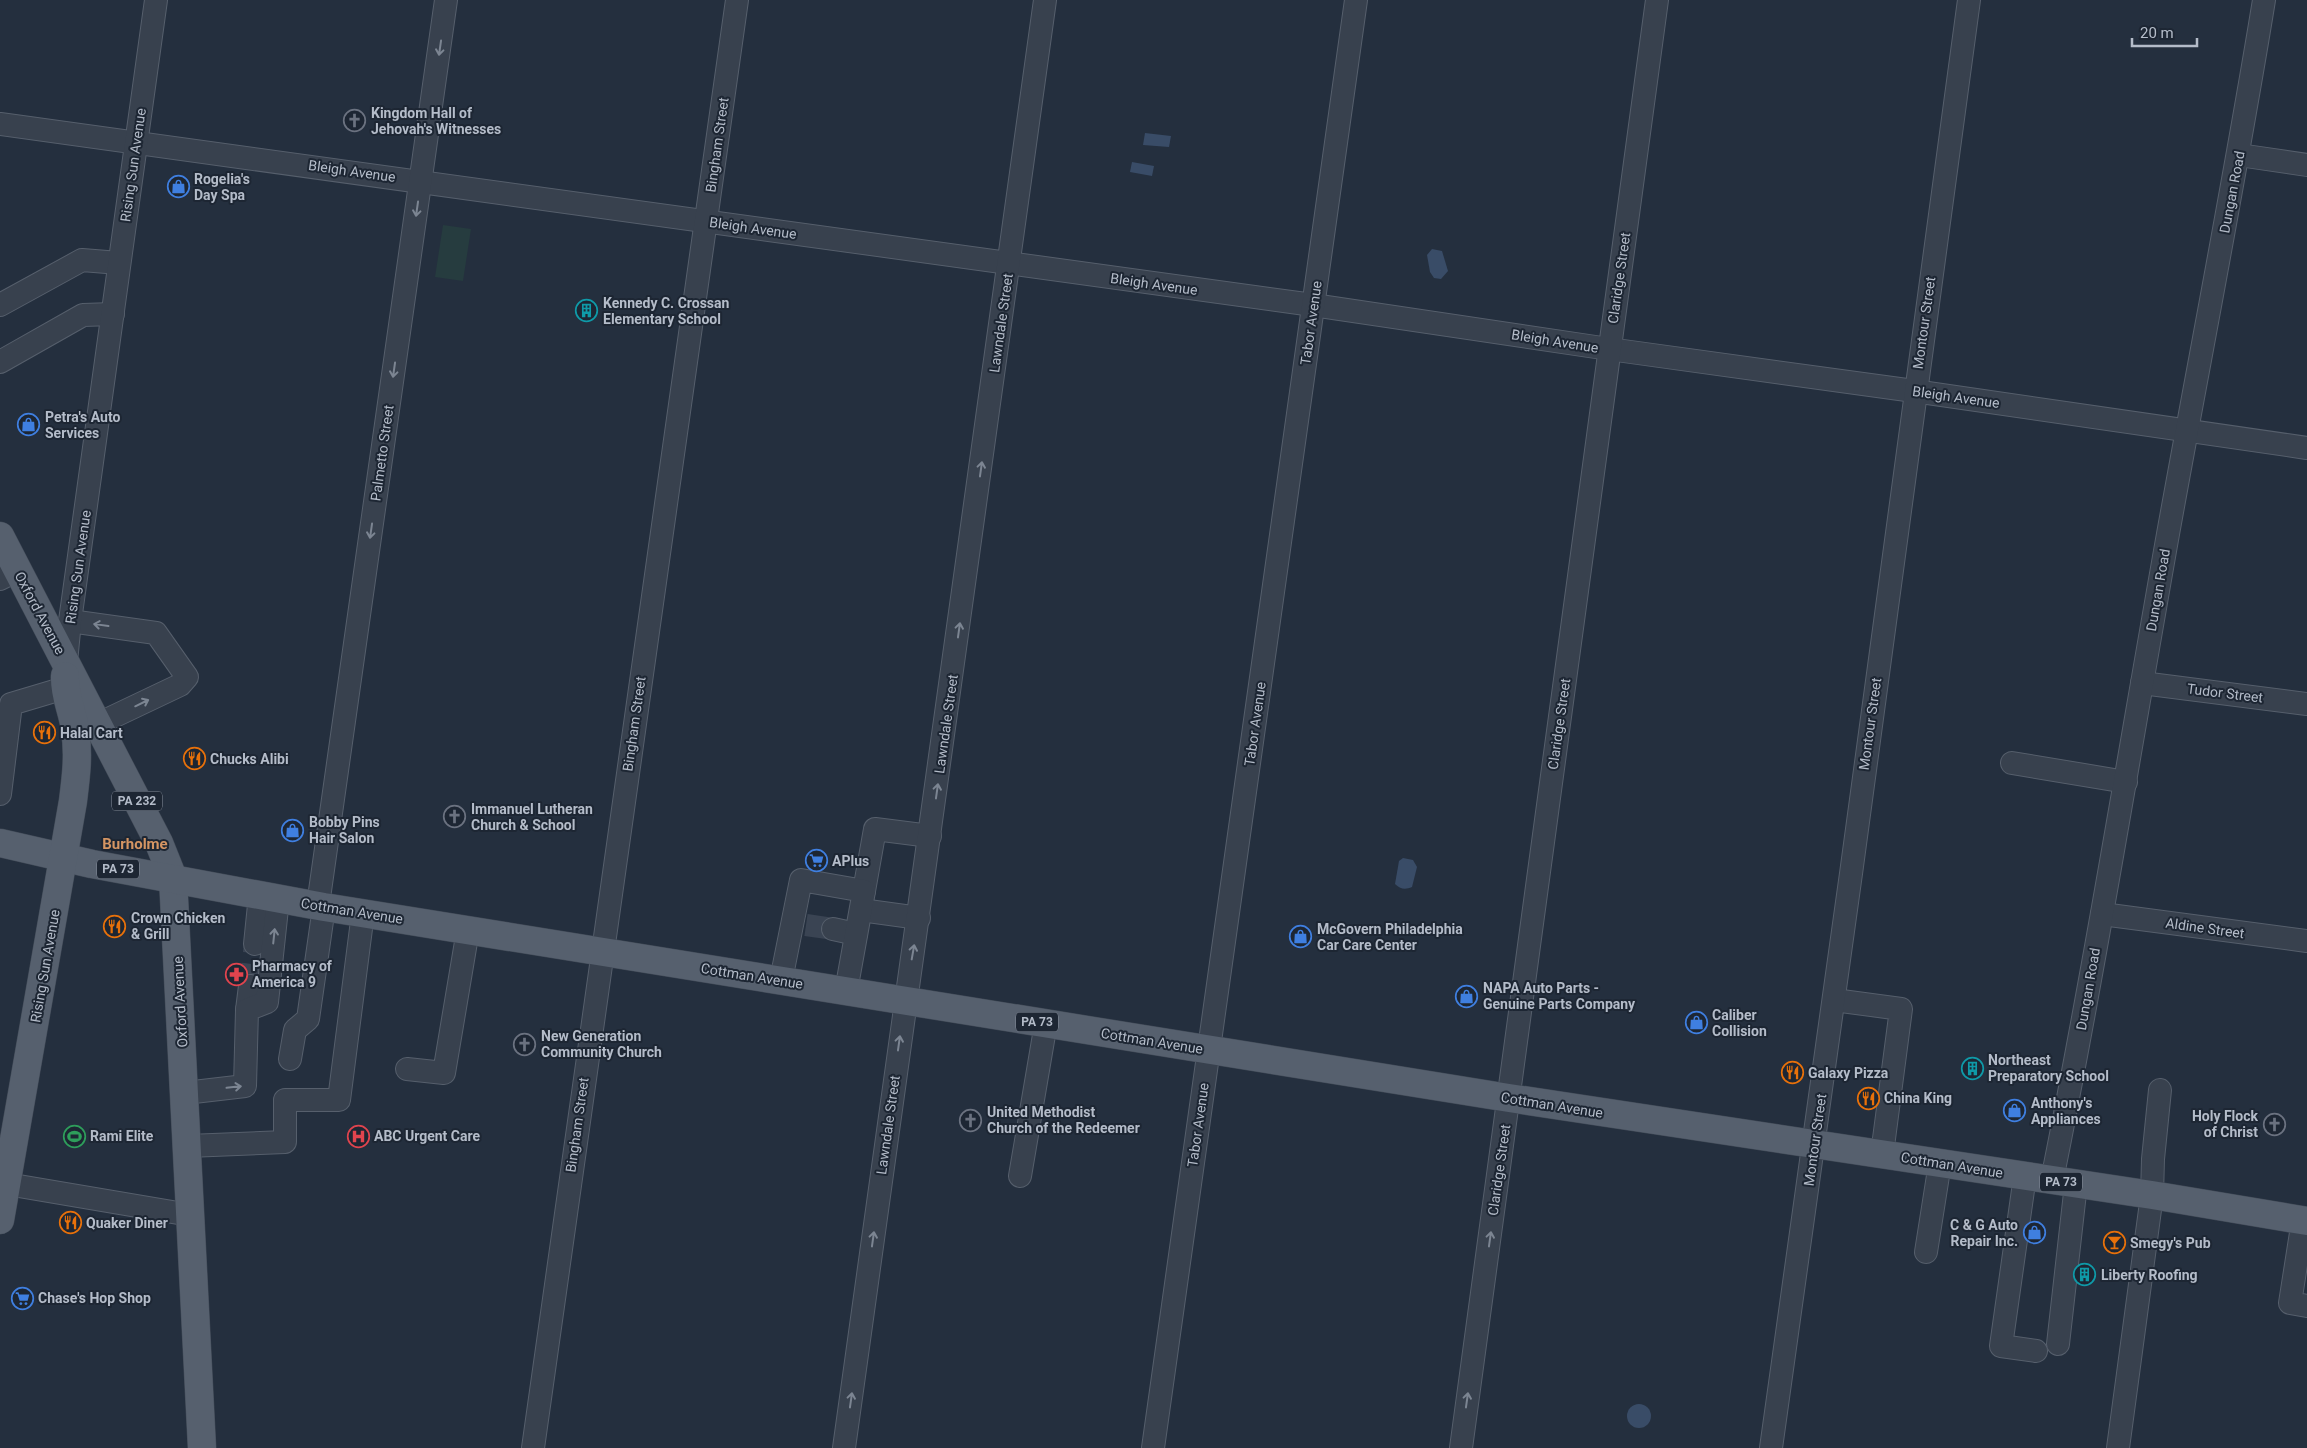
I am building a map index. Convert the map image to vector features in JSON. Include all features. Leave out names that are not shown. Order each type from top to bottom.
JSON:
[{"type":"main road","name":"Oxford Avenue","points":[[0,536],[9,574],[98,724],[159,843],[173,878],[202,1448]]},
{"type":"main road","name":"Rising Sun Avenue","points":[[0,1218],[6,1184],[9,1122],[64,858],[78,763],[70,679]]},
{"type":"main road","name":"Cottman Avenue","points":[[0,843],[64,858],[363,913],[1509,1098],[2152,1195],[2305,1221]]},
{"type":"street","name":"Rising Sun Avenue","points":[[70,679],[70,620],[156,0]]},
{"type":"street","name":"Palmetto Street","points":[[290,1059],[295,1030],[308,1018],[321,906],[446,0]]},
{"type":"street","name":"Bingham Street","points":[[533,1448],[601,951],[737,0]]},
{"type":"street","name":"Lawndale Street","points":[[844,1448],[1045,0]]},
{"type":"street","name":"Tabor Avenue","points":[[1153,1448],[1356,0]]},
{"type":"street","name":"Claridge Street","points":[[1461,1448],[1657,0]]},
{"type":"street","name":"Montour Street","points":[[1771,1448],[1815,1144],[1914,391],[1969,0]]},
{"type":"street","name":"Dungan Road","points":[[2058,1344],[2064,1182],[2102,914],[2187,431],[2239,155],[2264,0]]},
{"type":"street","name":"Bleigh Avenue","points":[[0,124],[1313,305],[2307,448]]},
{"type":"street","points":[[2239,155],[2307,164]]},
{"type":"street","points":[[0,305],[82,260],[120,262]]},
{"type":"street","points":[[0,362],[83,315],[113,314]]},
{"type":"street","points":[[70,620],[156,633],[187,677],[180,686],[98,724]]},
{"type":"street","points":[[0,794],[11,704],[70,679]]},
{"type":"street","name":"Tudor Street","points":[[2142,682],[2307,704]]},
{"type":"street","points":[[2012,763],[2126,782]]},
{"type":"street","points":[[846,991],[875,829],[930,836]]},
{"type":"street","points":[[781,980],[800,924],[801,880],[919,918]]},
{"type":"street","points":[[255,944],[269,897]]},
{"type":"street","points":[[247,1010],[267,1002],[269,897]]},
{"type":"street","points":[[188,1146],[285,1142],[285,1100],[339,1100],[363,913]]},
{"type":"street","name":"Aldine Street","points":[[2102,914],[2307,942]]},
{"type":"street","points":[[833,929],[856,934]]},
{"type":"street","points":[[407,1069],[444,1074],[468,930]]},
{"type":"street","points":[[185,1093],[245,1086],[247,1010],[250,986]]},
{"type":"street","points":[[1834,1000],[1901,1009],[1882,1154]]},
{"type":"street","points":[[1020,1176],[1046,1023]]},
{"type":"street","points":[[2118,1448],[2152,1195],[2153,1159],[2160,1090]]},
{"type":"street","points":[[1926,1252],[1940,1163]]},
{"type":"street","points":[[2024,1176],[2001,1346],[2036,1351]]},
{"type":"street","points":[[6,1184],[190,1214]]},
{"type":"street","points":[[2305,1221],[2290,1303],[2307,1306]]},
{"type":"green space","points":[[443,225],[471,229],[463,281],[435,277]]},
{"type":"water","points":[[1145,133],[1171,136],[1169,147],[1143,145]]},
{"type":"water","points":[[1132,162],[1154,166],[1152,176],[1130,172]]},
{"type":"water","points":[[1432,249],[1442,251],[1448,271],[1441,279],[1434,278],[1430,272],[1427,255]]},
{"type":"water","points":[[1403,858],[1413,860],[1417,867],[1412,887],[1405,889],[1395,884],[1399,861]]},
{"type":"water","points":[[1639,1404],[1647,1408],[1651,1416],[1647,1424],[1639,1428],[1631,1424],[1627,1416],[1631,1408]]},
{"type":"tunnel","points":[[806,925],[833,929]]},
{"type":"tunnel","points":[[250,986],[255,944]]},
{"type":"place","name":"Kingdom Hall of Jehovah's Witnesses","points":[[355,121]]},
{"type":"place","name":"Rogelia's Day Spa","points":[[178,187]]},
{"type":"place","name":"Kennedy C. Crossan Elementary School","points":[[587,311]]},
{"type":"place","name":"Petra's Auto Services","points":[[29,425]]},
{"type":"place","name":"Halal Cart","points":[[44,733]]},
{"type":"place","name":"Chucks Alibi","points":[[194,759]]},
{"type":"place","name":"Immanuel Lutheran Church & School","points":[[455,817]]},
{"type":"place","name":"Bobby Pins Hair Salon","points":[[293,830]]},
{"type":"place","name":"APlus","points":[[816,861]]},
{"type":"place","name":"Crown Chicken & Grill","points":[[115,926]]},
{"type":"place","name":"McGovern Philadelphia Car Care Center","points":[[1301,937]]},
{"type":"place","name":"Pharmacy of America 9","points":[[236,974]]},
{"type":"place","name":"NAPA Auto Parts - Genuine Parts Company","points":[[1467,996]]},
{"type":"place","name":"Caliber Collision","points":[[1696,1023]]},
{"type":"place","name":"New Generation Community Church","points":[[525,1044]]},
{"type":"place","name":"Northeast Preparatory School","points":[[1972,1068]]},
{"type":"place","name":"Galaxy Pizza","points":[[1792,1073]]},
{"type":"place","name":"China King","points":[[1868,1098]]},
{"type":"place","name":"Anthony's Appliances","points":[[2015,1111]]},
{"type":"place","name":"United Methodist Church of the Redeemer","points":[[971,1120]]},
{"type":"place","name":"Holy Flock of Christ","points":[[2274,1124]]},
{"type":"place","name":"Rami Elite","points":[[74,1136]]},
{"type":"place","name":"ABC Urgent Care","points":[[358,1136]]},
{"type":"place","name":"Quaker Diner","points":[[70,1223]]},
{"type":"place","name":"C & G Auto Repair Inc.","points":[[2034,1233]]},
{"type":"place","name":"Smegy's Pub","points":[[2114,1243]]},
{"type":"place","name":"Liberty Roofing","points":[[2085,1275]]},
{"type":"place","name":"Chase's Hop Shop","points":[[22,1298]]},
{"type":"district","name":"Burholme","points":[[135,844]]}]
